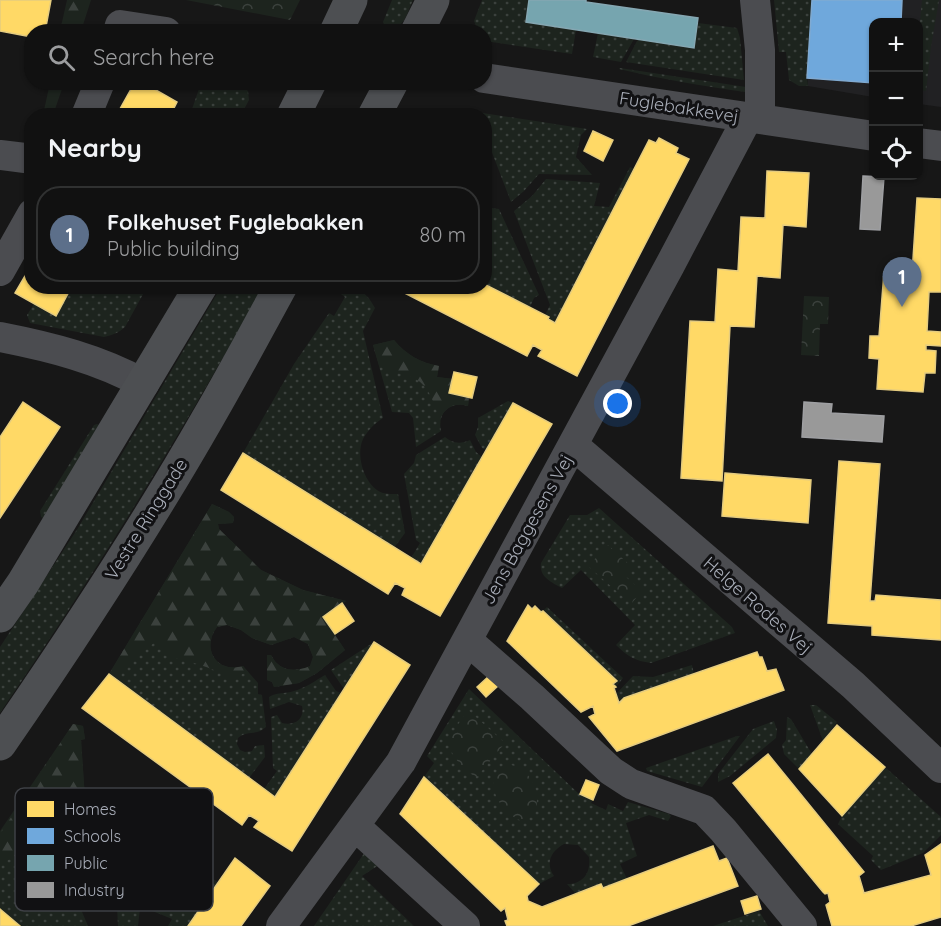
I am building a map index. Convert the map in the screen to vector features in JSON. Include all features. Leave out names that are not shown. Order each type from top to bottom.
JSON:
[{"type":"main road","points":[[340,24],[351,0]]},
{"type":"main road","points":[[421,24],[433,0]]},
{"type":"main road","points":[[297,108],[306,90]]},
{"type":"main road","points":[[379,108],[388,90]]},
{"type":"main road","points":[[0,616],[23,583],[196,294]]},
{"type":"main road","name":"Vestre Ringgade","points":[[0,744],[70,640],[208,419],[277,294]]},
{"type":"street","points":[[754,118],[760,50],[755,0]]},
{"type":"street","name":"Fuglebakkevej","points":[[492,79],[869,135]]},
{"type":"street","points":[[89,108],[97,90]]},
{"type":"street","name":"Jens Baggesens Vej","points":[[281,926],[356,826],[400,762],[754,118]]},
{"type":"street","points":[[923,144],[941,146]]},
{"type":"street","points":[[0,271],[24,228]]},
{"type":"street","points":[[0,337],[94,360],[144,384]]},
{"type":"street","name":"Helge Rodes Vej","points":[[573,445],[853,686],[941,768]]},
{"type":"street","points":[[467,640],[611,771],[631,784],[704,810],[802,926]]},
{"type":"street","points":[[356,826],[465,926]]},
{"type":"shaded area","points":[[804,0],[941,0],[941,107],[923,105],[923,18],[869,18],[869,96],[808,86]]},
{"type":"green space","points":[[67,0],[91,0],[83,24],[62,24]]},
{"type":"green space","points":[[186,0],[300,0],[290,20]]},
{"type":"green space","points":[[392,0],[413,0],[401,24],[384,24]]},
{"type":"green space","points":[[482,0],[529,0],[526,22],[576,30],[572,54],[492,42],[492,24],[475,24],[474,21]]},
{"type":"green space","points":[[774,0],[812,0],[808,86],[799,86],[789,80],[786,52],[779,52]]},
{"type":"green space","points":[[922,0],[939,0],[926,91],[923,91],[923,18],[920,18]]},
{"type":"green space","points":[[698,23],[737,28],[744,80],[626,62],[638,39],[694,47]]},
{"type":"green space","points":[[598,33],[634,39],[621,62],[593,57]]},
{"type":"green space","points":[[620,68],[746,87],[745,92],[729,90],[650,76]]},
{"type":"green space","points":[[48,90],[62,90],[55,108],[45,108]]},
{"type":"green space","points":[[199,90],[248,91],[249,100],[245,108],[192,108]]},
{"type":"green space","points":[[492,114],[587,129],[581,135],[576,157],[592,175],[539,174],[511,202],[492,152]]},
{"type":"green space","points":[[630,167],[634,169],[555,323],[545,315],[550,305],[514,211],[532,196],[546,179],[600,183],[594,206],[609,207]]},
{"type":"green space","points":[[492,208],[499,209],[539,295],[534,298],[530,307],[492,288]]},
{"type":"green space","points":[[68,294],[143,294],[125,327],[104,337],[30,323],[27,315],[34,304],[56,316]]},
{"type":"green space","points":[[217,294],[259,294],[136,503],[0,713],[0,647],[78,528]]},
{"type":"green space","points":[[341,294],[365,294],[375,308],[363,331],[383,418],[363,439],[360,454],[363,470],[371,484],[383,493],[398,494],[405,533],[394,548],[243,453],[294,364],[329,313],[334,316],[345,297]]},
{"type":"green space","points":[[804,296],[829,297],[828,324],[820,324],[819,356],[801,355]]},
{"type":"green space","points":[[394,340],[414,357],[439,366],[437,377],[453,379],[450,393],[469,397],[468,406],[456,405],[446,410],[441,419],[441,431],[416,447],[413,418],[409,413],[392,412],[373,345]]},
{"type":"green space","points":[[394,340],[414,357],[439,366],[437,377],[453,379],[450,393],[469,397],[468,406],[450,407],[440,420],[427,389],[422,384],[411,377],[379,365],[373,345]]},
{"type":"green space","points":[[508,401],[513,403],[486,450],[482,448],[475,435],[478,418]]},
{"type":"green space","points":[[94,425],[99,425],[43,518],[41,517],[40,511]]},
{"type":"green space","points":[[445,437],[457,443],[470,440],[476,452],[482,457],[421,564],[411,558],[420,543],[416,540],[404,474],[414,463],[416,455]]},
{"type":"green space","points":[[212,504],[234,517],[233,523],[218,524],[219,529],[261,570],[303,590],[346,601],[323,617],[345,650],[317,673],[299,683],[274,687],[272,682],[267,680],[267,655],[271,655],[278,664],[288,669],[304,668],[310,666],[313,657],[308,644],[294,637],[271,645],[227,625],[217,627],[212,635],[211,651],[219,663],[233,667],[243,666],[258,683],[258,694],[262,695],[266,727],[263,730],[244,734],[238,738],[237,744],[240,750],[245,752],[252,751],[255,746],[264,745],[265,757],[249,778],[109,674]]},
{"type":"green space","points":[[212,504],[234,517],[233,523],[218,524],[219,529],[261,570],[303,590],[346,601],[323,617],[345,650],[317,673],[299,683],[274,687],[272,682],[267,680],[267,655],[271,655],[278,664],[288,669],[304,668],[310,666],[313,657],[308,644],[294,637],[271,645],[227,625],[217,627],[212,635],[211,651],[219,663],[233,667],[243,666],[248,672],[231,678],[200,665],[166,656],[155,642],[115,679],[109,674]]},
{"type":"green space","points":[[599,508],[732,627],[735,633],[651,663],[640,661],[620,649],[616,645],[635,625],[581,570],[562,588],[547,578],[541,568],[541,563],[570,515],[587,515]]},
{"type":"green space","points":[[608,545],[633,568],[626,577],[642,591],[631,604],[588,566]]},
{"type":"green space","points":[[547,607],[623,678],[616,687],[543,611]]},
{"type":"green space","points":[[374,642],[344,689],[331,670]]},
{"type":"green space","points":[[692,665],[694,674],[619,703],[616,694],[633,676],[653,677]]},
{"type":"green space","points":[[325,675],[336,691],[341,693],[275,797],[264,789],[277,771],[273,768],[271,717],[277,715],[282,723],[291,723],[300,718],[303,711],[302,706],[289,702],[270,709],[269,697],[298,690]]},
{"type":"green space","points":[[469,689],[578,793],[593,800],[591,803],[606,810],[608,804],[623,811],[628,802],[671,816],[668,821],[649,815],[626,823],[637,856],[620,864],[627,879],[603,888],[601,884],[576,894],[567,884],[582,880],[589,868],[589,857],[578,845],[564,844],[551,858],[550,867],[554,876],[539,884],[424,777],[434,763],[427,756]]},
{"type":"green space","points":[[810,705],[816,705],[837,722],[823,741]]},
{"type":"green space","points":[[468,710],[505,743],[476,778],[458,761],[451,747],[454,731]]},
{"type":"green space","points":[[787,717],[791,719],[812,754],[799,769],[784,754],[782,745],[786,740]]},
{"type":"green space","points":[[774,721],[777,730],[776,738],[730,776],[718,782],[718,774],[753,729]]},
{"type":"green space","points":[[73,724],[83,726],[85,739],[81,740],[84,788],[29,788]]},
{"type":"green space","points":[[73,724],[83,726],[85,739],[81,740],[84,788],[31,788]]},
{"type":"green space","points":[[740,736],[702,787],[647,771],[646,768]]},
{"type":"green space","points":[[506,764],[522,770],[528,775],[535,788],[537,804],[535,813],[522,821],[506,811],[493,786],[498,770]]},
{"type":"green space","points":[[885,767],[941,817],[941,835],[923,853],[881,870],[871,860],[873,856],[838,824],[842,816]]},
{"type":"green space","points":[[15,809],[15,911],[82,911],[88,926],[20,926],[0,909],[0,831]]},
{"type":"green space","points":[[15,811],[15,854],[0,864],[0,834]]},
{"type":"green space","points":[[367,849],[382,863],[362,876],[414,926],[314,926]]},
{"type":"green space","points":[[213,879],[218,882],[213,889]]},
{"type":"green space","points":[[117,911],[140,911],[138,926],[118,926]]},
{"type":"green space","points":[[152,911],[198,911],[188,926],[168,926],[172,919]]},
{"type":"green space","points":[[759,911],[768,926],[713,926]]},
{"type":"building: Homes","points":[[0,0],[51,0],[46,24],[24,24],[24,36],[0,31]]},
{"type":"building: Homes","points":[[131,90],[156,90],[177,102],[174,108],[120,108]]},
{"type":"building: Homes","points":[[593,131],[613,140],[603,161],[584,151]]},
{"type":"building: Homes","points":[[659,138],[678,148],[676,153],[689,159],[577,376],[538,356],[542,350],[533,345],[527,356],[407,294],[492,294],[492,288],[549,317],[548,319],[555,323],[649,140],[656,143]]},
{"type":"building: Homes","points":[[767,171],[809,173],[806,227],[783,225],[780,278],[757,276],[754,327],[730,326],[722,481],[681,478],[690,321],[715,322],[718,269],[738,271],[741,217],[765,218]]},
{"type":"building: Homes","points":[[917,198],[941,199],[941,292],[929,292],[927,331],[941,332],[941,346],[926,345],[926,350],[936,351],[935,373],[925,373],[923,392],[877,389],[879,359],[869,358],[870,336],[879,336],[884,272],[912,274]]},
{"type":"building: Homes","points":[[24,278],[24,294],[68,294],[56,316],[15,293]]},
{"type":"building: Homes","points":[[454,372],[477,377],[472,398],[449,393]]},
{"type":"building: Homes","points":[[23,402],[60,427],[0,518],[0,437]]},
{"type":"building: Homes","points":[[513,403],[552,424],[440,616],[402,595],[405,588],[395,583],[388,594],[221,490],[243,453],[421,564]]},
{"type":"building: Homes","points":[[839,461],[880,464],[870,601],[875,601],[876,595],[941,600],[941,640],[872,635],[872,626],[828,623]]},
{"type":"building: Homes","points":[[725,473],[811,480],[808,523],[722,516]]},
{"type":"building: Homes","points":[[342,603],[354,621],[335,634],[323,617]]},
{"type":"building: Homes","points":[[528,605],[532,609],[535,606],[541,612],[543,611],[617,681],[613,684],[616,687],[614,688],[619,703],[624,698],[757,652],[759,657],[762,657],[767,671],[776,669],[784,690],[617,751],[589,717],[595,714],[593,706],[581,712],[507,641]]},
{"type":"building: Homes","points":[[374,642],[410,665],[292,851],[254,827],[259,821],[249,815],[242,825],[213,804],[213,788],[191,788],[82,708],[109,674],[275,797]]},
{"type":"building: Homes","points":[[489,676],[498,686],[486,697],[477,687]]},
{"type":"building: Homes","points":[[837,725],[885,767],[842,816],[799,769]]},
{"type":"building: Homes","points":[[768,754],[864,872],[859,876],[864,893],[931,875],[925,855],[941,844],[941,917],[911,926],[832,926],[826,905],[830,902],[828,893],[823,892],[733,783]]},
{"type":"building: Homes","points":[[424,777],[539,884],[527,896],[528,901],[542,907],[601,884],[603,888],[713,846],[719,861],[727,858],[738,886],[628,926],[507,926],[505,908],[501,911],[400,814]]},
{"type":"building: Homes","points":[[586,780],[599,785],[593,800],[580,794]]},
{"type":"building: Homes","points":[[235,858],[270,886],[241,926],[188,926],[198,911],[213,911],[213,890]]},
{"type":"building: Homes","points":[[757,896],[761,909],[745,914],[741,901]]},
{"type":"building: Homes","points":[[0,909],[20,926],[0,926]]},
{"type":"building: Schools","points":[[812,0],[902,0],[901,18],[869,18],[869,83],[807,78]]},
{"type":"building: Public","points":[[529,0],[586,0],[586,2],[698,18],[694,48],[526,22]]},
{"type":"building: Industry","points":[[863,176],[869,176],[869,180],[884,180],[880,230],[860,229]]},
{"type":"building: Industry","points":[[804,402],[832,404],[831,413],[884,416],[882,442],[802,437]]},
{"type":"place","name":"Folkehuset Fuglebakken","points":[[902,307]]}]
